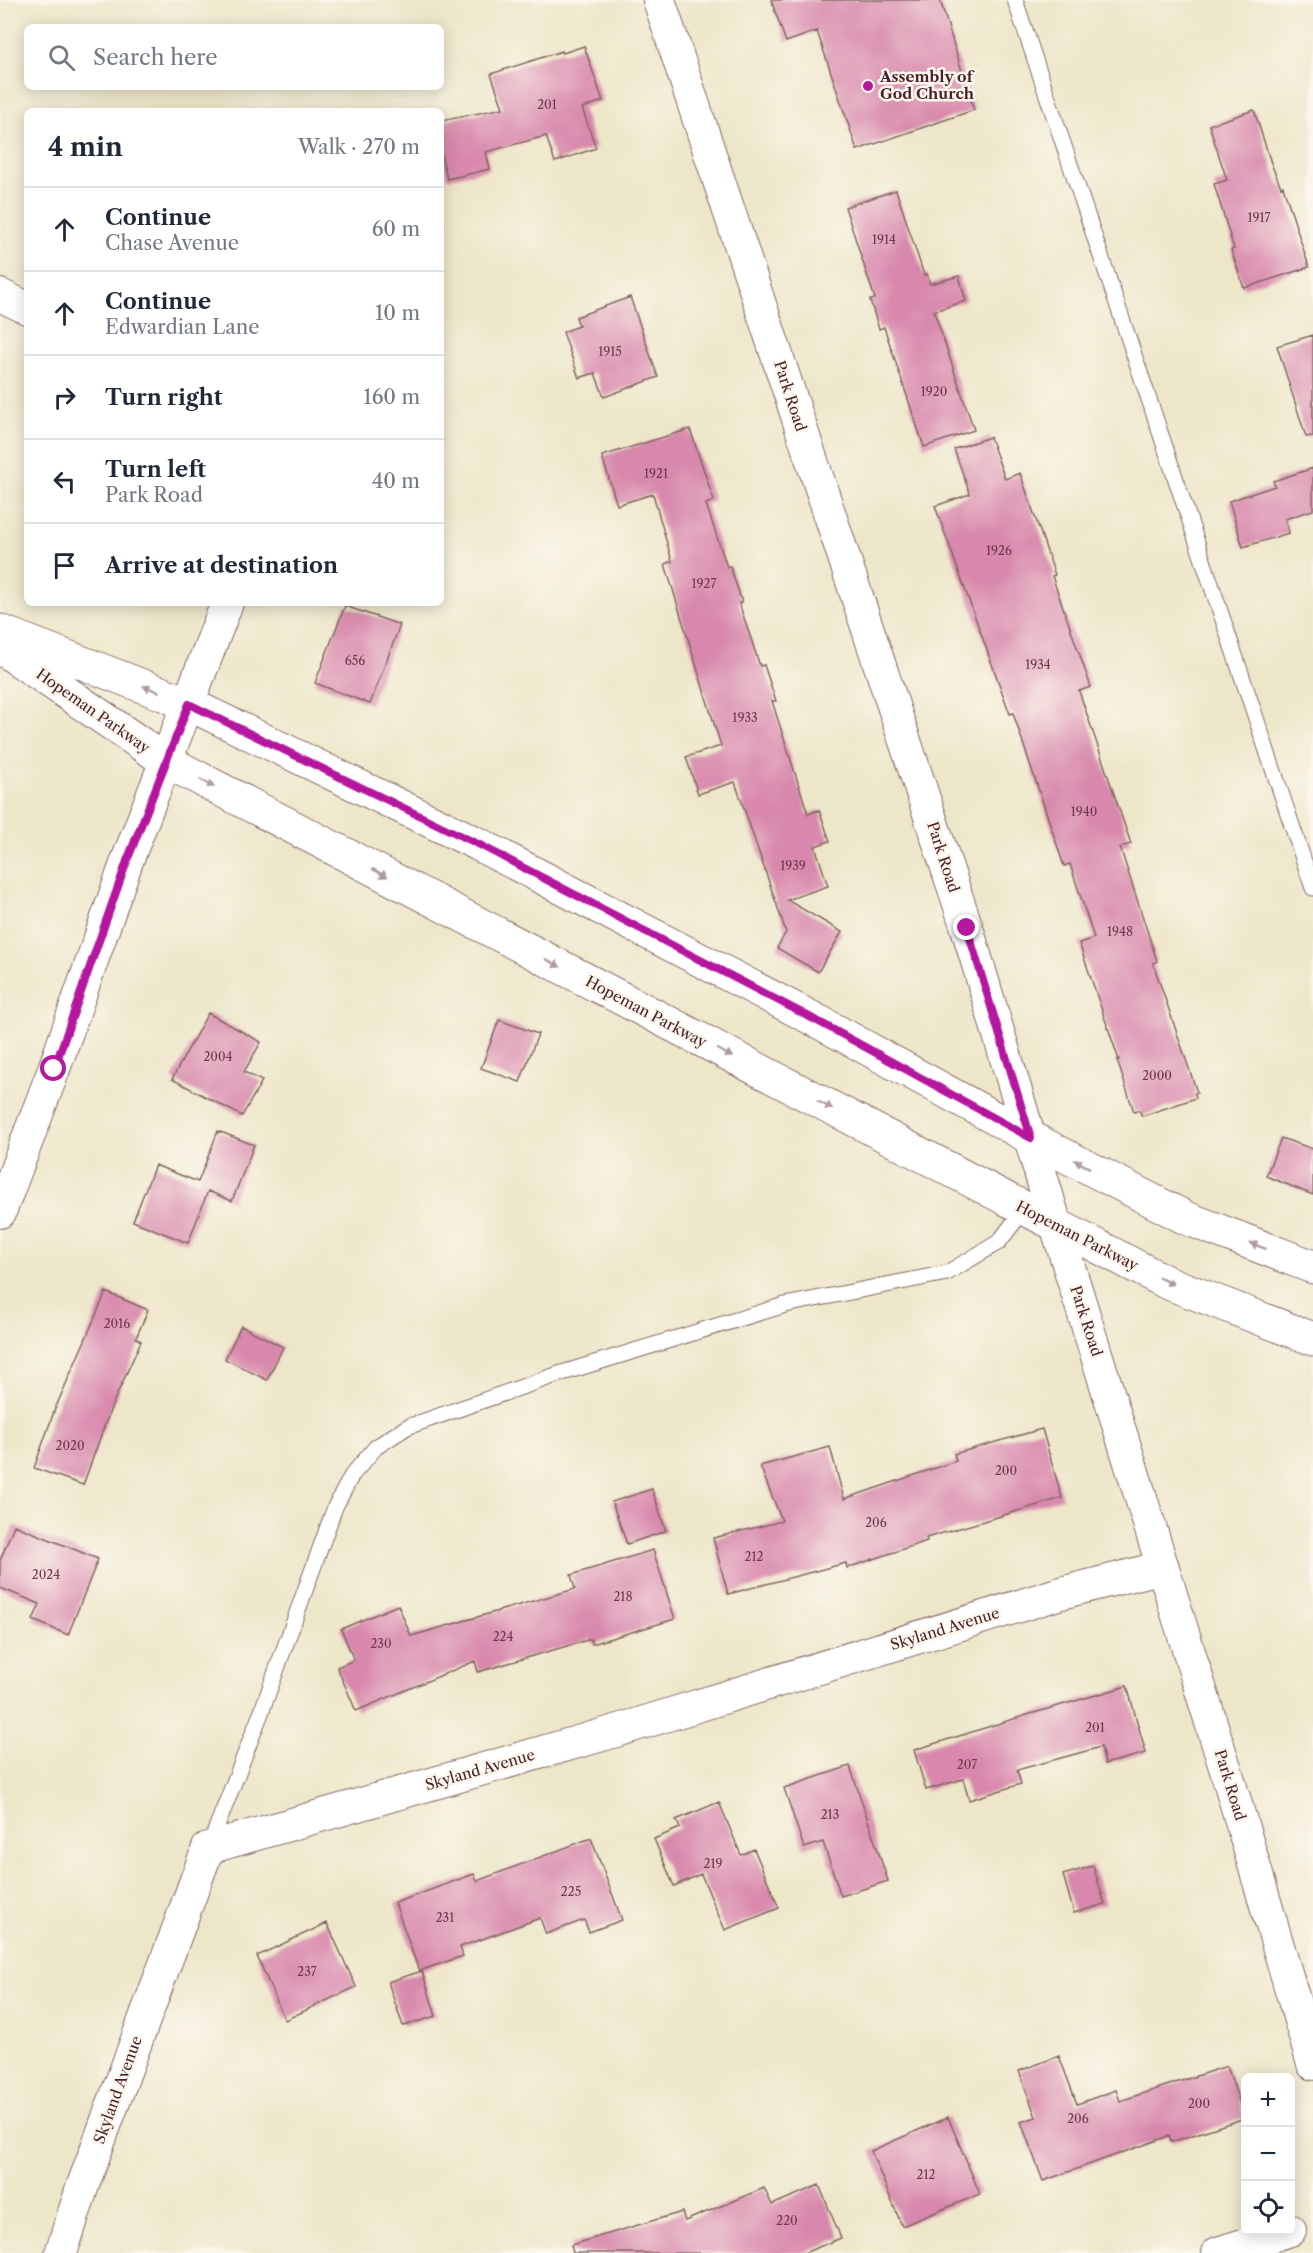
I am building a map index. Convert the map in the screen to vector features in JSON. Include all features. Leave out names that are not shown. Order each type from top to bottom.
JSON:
[{"type":"main road","points":[[0,631],[189,704],[478,844],[823,1024],[1031,1138],[1186,1218],[1313,1267]]},
{"type":"main road","name":"Hopeman Parkway","points":[[0,647],[166,761],[1166,1282],[1313,1339]]},
{"type":"street","name":"Park Road","points":[[659,0],[967,928],[1056,1225],[1228,1777],[1313,2064]]},
{"type":"street","points":[[0,295],[24,307]]},
{"type":"street","points":[[0,1212],[54,1069],[127,861],[226,606]]},
{"type":"street","name":"Skyland Avenue","points":[[61,2253],[83,2185],[208,1848],[616,1731],[1060,1593],[1163,1567]]},
{"type":"street","points":[[1295,2228],[1313,2223]]},
{"type":"street","points":[[1218,2253],[1274,2235]]},
{"type":"lane","points":[[1015,0],[1313,888]]},
{"type":"lane","points":[[208,1848],[261,1713],[335,1507],[352,1474],[376,1447],[407,1427],[581,1368],[785,1305],[947,1273],[999,1242],[1024,1209]]},
{"type":"building","points":[[771,0],[940,0],[974,110],[857,150],[817,31],[786,42]]},
{"type":"building","points":[[584,46],[603,101],[582,108],[596,148],[555,162],[546,136],[486,152],[490,169],[447,179],[444,166],[444,120],[503,108],[491,74],[562,51],[563,53]]},
{"type":"building","points":[[1254,110],[1272,166],[1281,187],[1283,186],[1309,267],[1244,288],[1231,250],[1234,249],[1214,184],[1227,180],[1209,125]]},
{"type":"building","points":[[896,190],[924,275],[927,274],[930,284],[959,276],[966,301],[934,311],[974,430],[924,447],[884,327],[879,329],[870,300],[875,299],[845,207]]},
{"type":"building","points":[[630,297],[658,377],[604,397],[595,373],[579,378],[563,332],[579,326],[576,317]]},
{"type":"building","points":[[1313,335],[1313,436],[1306,437],[1277,346]]},
{"type":"building","points":[[690,429],[714,501],[706,504],[727,567],[730,566],[742,602],[739,603],[760,666],[764,665],[776,701],[772,701],[808,814],[819,810],[830,841],[815,846],[828,886],[787,900],[842,932],[818,972],[777,948],[786,932],[735,782],[698,794],[686,757],[721,746],[665,564],[672,561],[653,494],[617,505],[602,456]]},
{"type":"building","points":[[990,437],[1005,479],[1020,473],[1055,575],[1052,576],[1091,687],[1079,691],[1131,844],[1120,847],[1157,961],[1153,963],[1197,1092],[1195,1093],[1196,1098],[1142,1116],[1139,1110],[1134,1112],[1117,1060],[1119,1060],[1079,943],[1094,938],[1070,864],[1064,866],[1013,713],[1010,714],[935,506],[970,494],[954,449]]},
{"type":"building","points":[[1313,468],[1313,510],[1285,519],[1289,533],[1243,547],[1229,501],[1275,486],[1273,481]]},
{"type":"building","points":[[345,606],[400,625],[370,704],[315,683]]},
{"type":"building","points":[[208,1013],[261,1042],[244,1072],[262,1081],[242,1116],[172,1079]]},
{"type":"building","points":[[499,1020],[538,1034],[520,1082],[481,1068]]},
{"type":"building","points":[[218,1131],[254,1145],[232,1201],[208,1191],[188,1243],[133,1221],[155,1165],[198,1182]]},
{"type":"building","points":[[1281,1138],[1313,1149],[1313,1195],[1266,1176]]},
{"type":"building","points":[[106,1292],[148,1310],[136,1338],[141,1341],[111,1408],[83,1485],[34,1468],[55,1409]]},
{"type":"building","points":[[241,1326],[283,1347],[267,1380],[225,1359]]},
{"type":"building","points":[[1042,1429],[1062,1498],[926,1538],[927,1541],[847,1568],[846,1563],[728,1594],[713,1538],[782,1521],[760,1466],[830,1447],[844,1499],[956,1461],[954,1454]]},
{"type":"building","points":[[652,1489],[666,1531],[627,1544],[612,1502]]},
{"type":"building","points":[[14,1525],[98,1559],[68,1635],[33,1620],[40,1604],[0,1588],[0,1561]]},
{"type":"building","points":[[653,1550],[675,1619],[592,1644],[591,1639],[478,1672],[475,1661],[356,1711],[337,1667],[354,1660],[341,1629],[398,1605],[411,1636],[575,1589],[571,1575]]},
{"type":"building","points":[[1127,1686],[1146,1753],[1105,1764],[1101,1747],[1017,1770],[1021,1784],[969,1800],[963,1779],[926,1790],[914,1750]]},
{"type":"building","points":[[850,1766],[888,1881],[841,1896],[823,1842],[804,1848],[784,1788]]},
{"type":"building","points":[[719,1802],[741,1855],[754,1849],[779,1908],[725,1930],[701,1874],[674,1886],[654,1839],[680,1828],[676,1820]]},
{"type":"building","points":[[591,1838],[622,1920],[589,1932],[584,1920],[546,1934],[540,1918],[460,1947],[463,1956],[419,1971],[395,1903],[474,1874],[477,1881]]},
{"type":"building","points":[[1093,1866],[1105,1904],[1074,1913],[1063,1875]]},
{"type":"building","points":[[327,1923],[356,1987],[285,2020],[257,1956]]},
{"type":"building","points":[[422,1971],[436,2016],[403,2026],[388,1982]]},
{"type":"building","points":[[1059,2056],[1077,2104],[1116,2090],[1120,2101],[1227,2066],[1241,2106],[1241,2119],[1171,2142],[1169,2136],[1043,2181],[1021,2122],[1036,2117],[1019,2071]]},
{"type":"building","points":[[948,2117],[980,2194],[902,2226],[871,2151]]},
{"type":"building","points":[[819,2185],[841,2238],[804,2253],[573,2253],[571,2245],[682,2212],[685,2221],[764,2188],[772,2205]]},
{"type":"place","name":"Assembly of God Church","points":[[868,86]]},
{"type":"route","points":[[54,1069],[127,861],[189,704],[478,844],[823,1024],[1031,1138],[967,928]]}]
